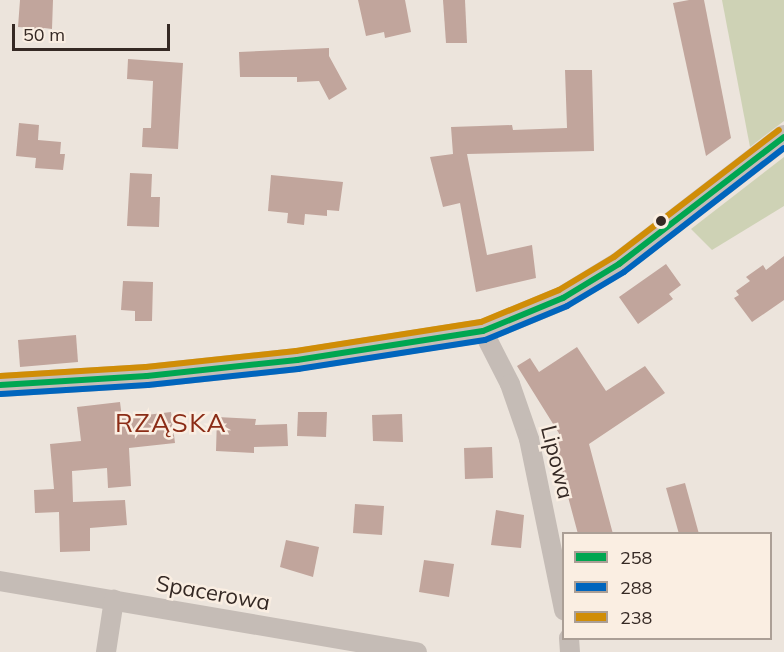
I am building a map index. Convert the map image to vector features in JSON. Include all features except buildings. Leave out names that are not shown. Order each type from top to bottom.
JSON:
[{"type":"street","points":[[0,385],[147,376],[297,360],[483,331],[563,298],[619,264],[784,137]]},
{"type":"street","name":"Lipowa","points":[[483,331],[510,384],[529,439],[562,600]]},
{"type":"street","name":"Spacerowa","points":[[0,580],[417,652]]},
{"type":"street","points":[[106,652],[114,600]]},
{"type":"green space","points":[[722,0],[784,0],[784,121],[750,147]]},
{"type":"green space","points":[[784,157],[784,206],[712,250],[691,229]]},
{"type":"transit line","name":"238","points":[[0,376],[146,367],[296,351],[481,322],[559,290],[614,257],[779,130]]},
{"type":"transit line","name":"258","points":[[0,385],[147,376],[297,360],[483,331],[563,298],[619,264],[784,137]]},
{"type":"transit line","name":"288","points":[[1,394],[148,385],[298,369],[485,340],[567,306],[624,272],[784,148]]},
{"type":"district","name":"RZĄSKA","points":[[171,423]]}]
